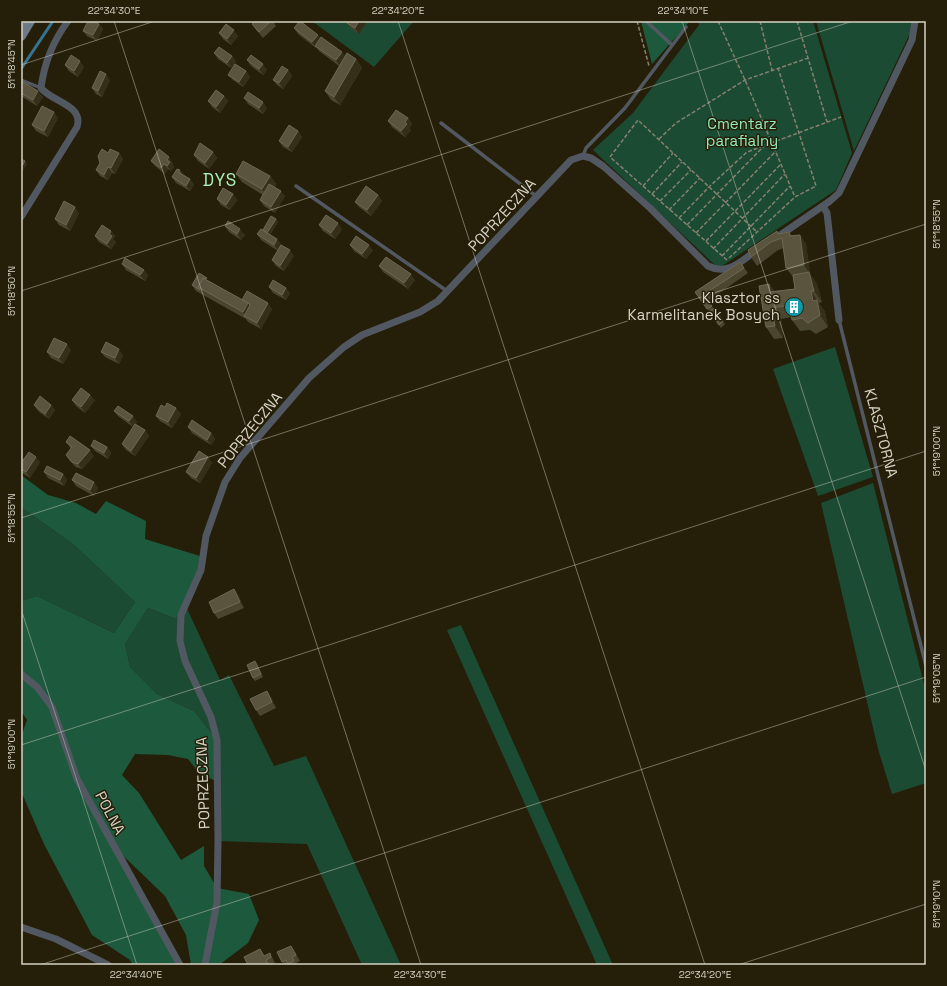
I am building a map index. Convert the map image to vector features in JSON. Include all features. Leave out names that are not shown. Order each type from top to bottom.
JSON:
[{"type":"street","points":[[21,36],[30,21]]},
{"type":"street","points":[[21,217],[78,127],[80,120],[77,113],[46,94],[41,88],[43,70],[51,50],[68,21]]},
{"type":"street","points":[[583,156],[591,158],[603,166],[650,208],[708,266],[719,270],[731,268],[823,206],[839,193],[912,40],[915,21]]},
{"type":"street","name":"POPRZECZNA","points":[[205,965],[216,902],[218,841],[217,740],[211,717],[186,661],[180,641],[181,615],[202,570],[206,536],[216,503],[225,482],[240,458],[309,378],[344,347],[362,335],[420,312],[438,301],[571,160],[583,156]]},
{"type":"street","name":"KLASZTORNA","points":[[823,206],[826,214],[839,320]]},
{"type":"street","name":"POLNA","points":[[21,674],[37,687],[52,707],[77,779],[180,965]]},
{"type":"street","points":[[21,927],[56,939],[108,965]]},
{"type":"lane","points":[[646,21],[672,45]]},
{"type":"lane","points":[[583,156],[586,148],[625,108],[686,27]]},
{"type":"lane","points":[[21,80],[41,88]]},
{"type":"lane","points":[[441,123],[536,196]]},
{"type":"lane","points":[[296,186],[448,292]]},
{"type":"lane","name":"KLASZTORNA","points":[[839,320],[926,666]]},
{"type":"path","points":[[637,21],[652,72]]},
{"type":"path","points":[[718,21],[776,151],[794,197]]},
{"type":"path","points":[[760,21],[772,70]]},
{"type":"path","points":[[797,21],[827,122]]},
{"type":"path","points":[[659,139],[676,123],[745,80],[808,58]]},
{"type":"path","points":[[757,232],[710,186],[638,120],[610,157],[727,261],[794,197],[816,186],[778,68]]},
{"type":"path","points":[[679,218],[710,186],[747,152],[841,117]]},
{"type":"path","points":[[687,225],[764,145]]},
{"type":"path","points":[[696,233],[725,201],[776,151]]},
{"type":"path","points":[[643,186],[673,153]]},
{"type":"path","points":[[652,194],[683,161]]},
{"type":"path","points":[[705,242],[781,164]]},
{"type":"path","points":[[660,201],[691,169]]},
{"type":"path","points":[[713,249],[785,174]]},
{"type":"path","points":[[669,210],[700,177]]},
{"type":"path","points":[[722,256],[790,186]]},
{"type":"green space","points":[[312,21],[414,21],[374,67]]},
{"type":"green space","points":[[641,21],[690,21],[652,64]]},
{"type":"green space","name":"Cmentarz parafialny","points":[[698,21],[813,21],[852,153],[836,190],[722,266],[716,266],[593,150],[633,113],[699,25]]},
{"type":"green space","points":[[816,21],[911,21],[912,29],[854,151]]},
{"type":"green space","points":[[835,347],[873,477],[818,496],[773,369]]},
{"type":"green space","points":[[21,475],[48,495],[76,503],[96,514],[106,501],[146,521],[145,539],[203,557],[194,587],[176,619],[148,608],[125,644],[130,667],[157,694],[194,711],[217,740],[216,781],[200,774],[188,759],[168,755],[135,754],[122,775],[139,793],[181,860],[204,846],[204,866],[217,888],[249,894],[259,920],[248,943],[219,965],[191,965],[186,935],[165,896],[112,845],[180,965],[133,965],[130,960],[92,935],[44,844],[21,791],[21,737],[27,720],[21,711],[21,601],[37,596],[114,633],[135,602],[74,545],[21,507]]},
{"type":"green space","points":[[873,483],[926,692],[926,783],[892,794],[878,749],[821,503]]},
{"type":"green space","points":[[21,507],[74,545],[135,602],[114,633],[37,596],[21,601]]},
{"type":"green space","points":[[185,604],[220,680],[229,675],[274,766],[306,756],[401,965],[362,965],[307,844],[218,841],[217,740],[194,711],[157,694],[130,667],[125,644],[148,608],[176,619]]},
{"type":"green space","points":[[461,625],[613,965],[597,965],[447,630]]},
{"type":"building","points":[[88,21],[93,21],[99,24],[93,35],[83,31]]},
{"type":"building","points":[[255,21],[271,21],[259,32],[252,24]]},
{"type":"building","points":[[300,21],[318,35],[312,42],[294,28]]},
{"type":"building","points":[[348,21],[359,21],[355,28],[347,23]]},
{"type":"building","points":[[226,24],[234,30],[227,39],[219,33]]},
{"type":"building","points":[[321,37],[342,52],[336,60],[315,46]]},
{"type":"building","points":[[219,47],[232,56],[227,63],[214,53]]},
{"type":"building","points":[[347,53],[356,59],[334,97],[325,91]]},
{"type":"building","points":[[71,55],[80,61],[74,71],[65,65]]},
{"type":"building","points":[[251,55],[263,64],[259,69],[247,60]]},
{"type":"building","points":[[235,64],[246,71],[239,82],[228,75]]},
{"type":"building","points":[[282,66],[288,70],[279,83],[273,80]]},
{"type":"building","points":[[100,71],[106,74],[98,91],[92,88]]},
{"type":"building","points":[[21,81],[38,91],[33,100],[21,93]]},
{"type":"building","points":[[216,90],[224,96],[216,107],[208,101]]},
{"type":"building","points":[[248,92],[263,102],[259,108],[244,98]]},
{"type":"building","points":[[42,106],[54,112],[44,131],[32,125]]},
{"type":"building","points":[[396,110],[408,118],[405,122],[407,124],[401,131],[388,121]]},
{"type":"building","points":[[289,125],[298,131],[288,147],[279,141]]},
{"type":"building","points":[[200,143],[213,152],[205,163],[194,155]]},
{"type":"building","points":[[102,149],[108,153],[110,149],[119,153],[111,168],[108,167],[104,175],[96,170],[100,163],[98,156]]},
{"type":"building","points":[[159,149],[169,157],[167,160],[170,162],[167,166],[164,164],[161,168],[151,161]]},
{"type":"building","points":[[21,159],[25,161],[21,168]]},
{"type":"building","points":[[243,161],[270,176],[262,189],[236,174]]},
{"type":"building","points":[[177,169],[180,170],[178,172],[190,179],[186,186],[172,177]]},
{"type":"building","points":[[269,184],[281,191],[271,207],[260,200]]},
{"type":"building","points":[[366,186],[378,195],[367,210],[355,202]]},
{"type":"building","points":[[223,188],[233,194],[226,205],[217,199]]},
{"type":"building","points":[[64,201],[75,207],[66,225],[55,219]]},
{"type":"building","points":[[326,215],[338,223],[331,233],[319,225]]},
{"type":"building","points":[[271,216],[276,219],[267,233],[263,230]]},
{"type":"building","points":[[228,221],[240,229],[237,234],[225,226]]},
{"type":"building","points":[[102,225],[111,231],[109,234],[112,236],[107,244],[95,236]]},
{"type":"building","points":[[261,229],[277,239],[274,245],[257,234]]},
{"type":"building","points":[[777,231],[778,234],[789,232],[790,236],[800,235],[804,265],[786,268],[782,238],[771,242],[751,257],[748,250]]},
{"type":"building","points":[[356,236],[369,245],[362,254],[350,245]]},
{"type":"building","points":[[281,245],[290,250],[280,266],[272,260]]},
{"type":"building","points":[[386,257],[411,274],[404,283],[379,266]]},
{"type":"building","points":[[125,258],[144,270],[140,275],[122,264]]},
{"type":"building","points":[[740,262],[744,268],[703,295],[712,306],[707,309],[695,292]]},
{"type":"building","points":[[809,272],[814,291],[811,291],[813,301],[817,300],[820,315],[808,323],[802,318],[792,320],[790,305],[772,308],[775,326],[766,327],[759,286],[769,284],[770,292],[795,289],[793,275]]},
{"type":"building","points":[[199,273],[207,278],[203,278],[198,287],[200,290],[192,285]]},
{"type":"building","points":[[203,278],[248,303],[243,312],[198,287]]},
{"type":"building","points":[[273,280],[286,288],[282,295],[269,287]]},
{"type":"building","points":[[247,291],[268,303],[257,323],[244,316],[250,305],[242,300]]},
{"type":"building","points":[[714,308],[723,321],[719,325],[709,312]]},
{"type":"building","points":[[54,338],[67,344],[59,358],[47,352]]},
{"type":"building","points":[[106,342],[119,349],[115,358],[101,352]]},
{"type":"building","points":[[81,388],[90,395],[81,407],[72,400]]},
{"type":"building","points":[[40,396],[51,405],[45,414],[34,405]]},
{"type":"building","points":[[167,403],[176,408],[168,422],[156,416],[161,405],[165,407]]},
{"type":"building","points":[[118,406],[133,416],[129,421],[114,411]]},
{"type":"building","points":[[192,420],[211,433],[207,440],[188,427]]},
{"type":"building","points":[[135,424],[145,430],[131,451],[122,444]]},
{"type":"building","points":[[70,436],[90,450],[78,464],[72,462],[66,455],[72,447],[66,442]]},
{"type":"building","points":[[94,440],[107,447],[104,453],[91,446]]},
{"type":"building","points":[[199,451],[208,457],[196,478],[186,472]]},
{"type":"building","points":[[29,452],[36,457],[26,472],[21,469],[21,463]]},
{"type":"building","points":[[47,466],[63,474],[60,480],[44,472]]},
{"type":"building","points":[[76,473],[94,482],[90,490],[72,480]]},
{"type":"building","points":[[234,589],[240,602],[214,613],[209,602]]},
{"type":"building","points":[[255,661],[261,674],[253,678],[247,665]]},
{"type":"building","points":[[267,691],[272,702],[256,710],[250,699]]},
{"type":"building","points":[[291,946],[296,955],[292,957],[294,961],[288,964],[286,960],[282,962],[277,952]]},
{"type":"building","points":[[260,949],[264,956],[270,953],[271,957],[266,960],[268,964],[248,965],[244,957]]},
{"type":"waterway","points":[[21,69],[53,21]]},
{"type":"place","name":"Klasztor ss Karmelitanek Bosych","points":[[794,307]]},
{"type":"district","name":"DYS","points":[[220,180]]}]
